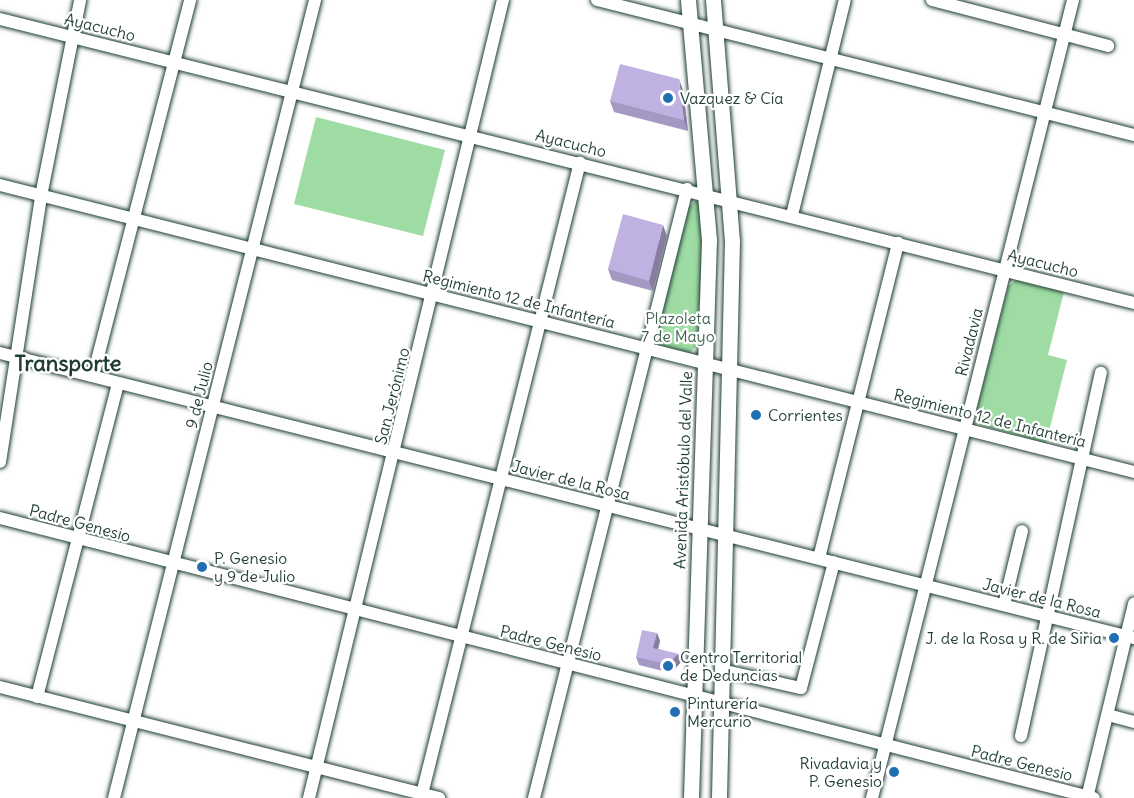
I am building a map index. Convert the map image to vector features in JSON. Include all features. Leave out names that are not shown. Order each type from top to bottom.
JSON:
[{"type":"main road","name":"Avenida Aristóbulo del Valle","points":[[688,0],[708,195],[691,798]]},
{"type":"main road","points":[[713,0],[731,200],[719,798]]},
{"type":"street","points":[[0,462],[41,196],[71,36],[80,0]]},
{"type":"street","points":[[93,376],[189,0]]},
{"type":"street","name":"9 de Julio","points":[[114,798],[315,0]]},
{"type":"street","name":"San Jerónimo","points":[[309,798],[434,294],[502,0]]},
{"type":"street","points":[[597,0],[1134,135]]},
{"type":"street","points":[[792,215],[845,0]]},
{"type":"street","points":[[932,0],[1108,46]]},
{"type":"street","name":"Rivadavia","points":[[872,798],[1073,0]]},
{"type":"street","name":"Ayacucho","points":[[0,19],[792,215],[1134,303]]},
{"type":"street","points":[[422,794],[498,479],[580,162]]},
{"type":"street","name":"Regimiento 12 de Infantería","points":[[0,185],[1134,472]]},
{"type":"street","points":[[534,798],[687,189]]},
{"type":"street","points":[[819,558],[860,403],[898,243]]},
{"type":"street","name":"Javier de la Rosa","points":[[0,353],[213,409],[1130,637]]},
{"type":"street","points":[[1021,736],[1050,617],[1048,607],[1085,459],[1082,450],[1101,373]]},
{"type":"street","points":[[37,697],[118,383]]},
{"type":"street","name":"Padre Genesio","points":[[0,518],[171,565],[1089,797]]},
{"type":"street","points":[[1004,605],[1022,531]]},
{"type":"street","points":[[721,670],[801,688],[834,562]]},
{"type":"street","points":[[1089,797],[1130,637],[1134,604]]},
{"type":"street","points":[[0,687],[439,798]]},
{"type":"street","points":[[1108,716],[1134,722]]},
{"type":"green space","points":[[316,117],[445,150],[423,236],[294,204]]},
{"type":"green space","name":"Plazoleta 7 de Mayo","points":[[696,201],[700,204],[703,240],[697,346],[689,353],[659,345],[654,337],[688,207]]},
{"type":"green space","points":[[1016,280],[1064,292],[1048,355],[1067,360],[1046,443],[980,425],[975,416],[1008,286]]},
{"type":"building","points":[[620,64],[679,79],[684,120],[610,101]]},
{"type":"building","points":[[623,214],[663,225],[649,281],[608,269]]},
{"type":"building","points":[[642,630],[657,633],[653,648],[678,654],[668,664],[636,657]]},
{"type":"place","name":"Vazquez & Cía","points":[[668,98]]},
{"type":"place","name":"Corrientes","points":[[756,415]]},
{"type":"place","name":"P. Genesio y 9 de Julio","points":[[202,567]]},
{"type":"place","name":"J. de la Rosa y R. de Siria","points":[[1114,638]]},
{"type":"place","name":"Centro Territorial de Deduncias","points":[[668,666]]},
{"type":"place","name":"Pinturería Mercurio","points":[[675,712]]},
{"type":"place","name":"Rivadavia y P. Genesio","points":[[894,772]]},
{"type":"district","name":"Transporte","points":[[68,364]]}]
